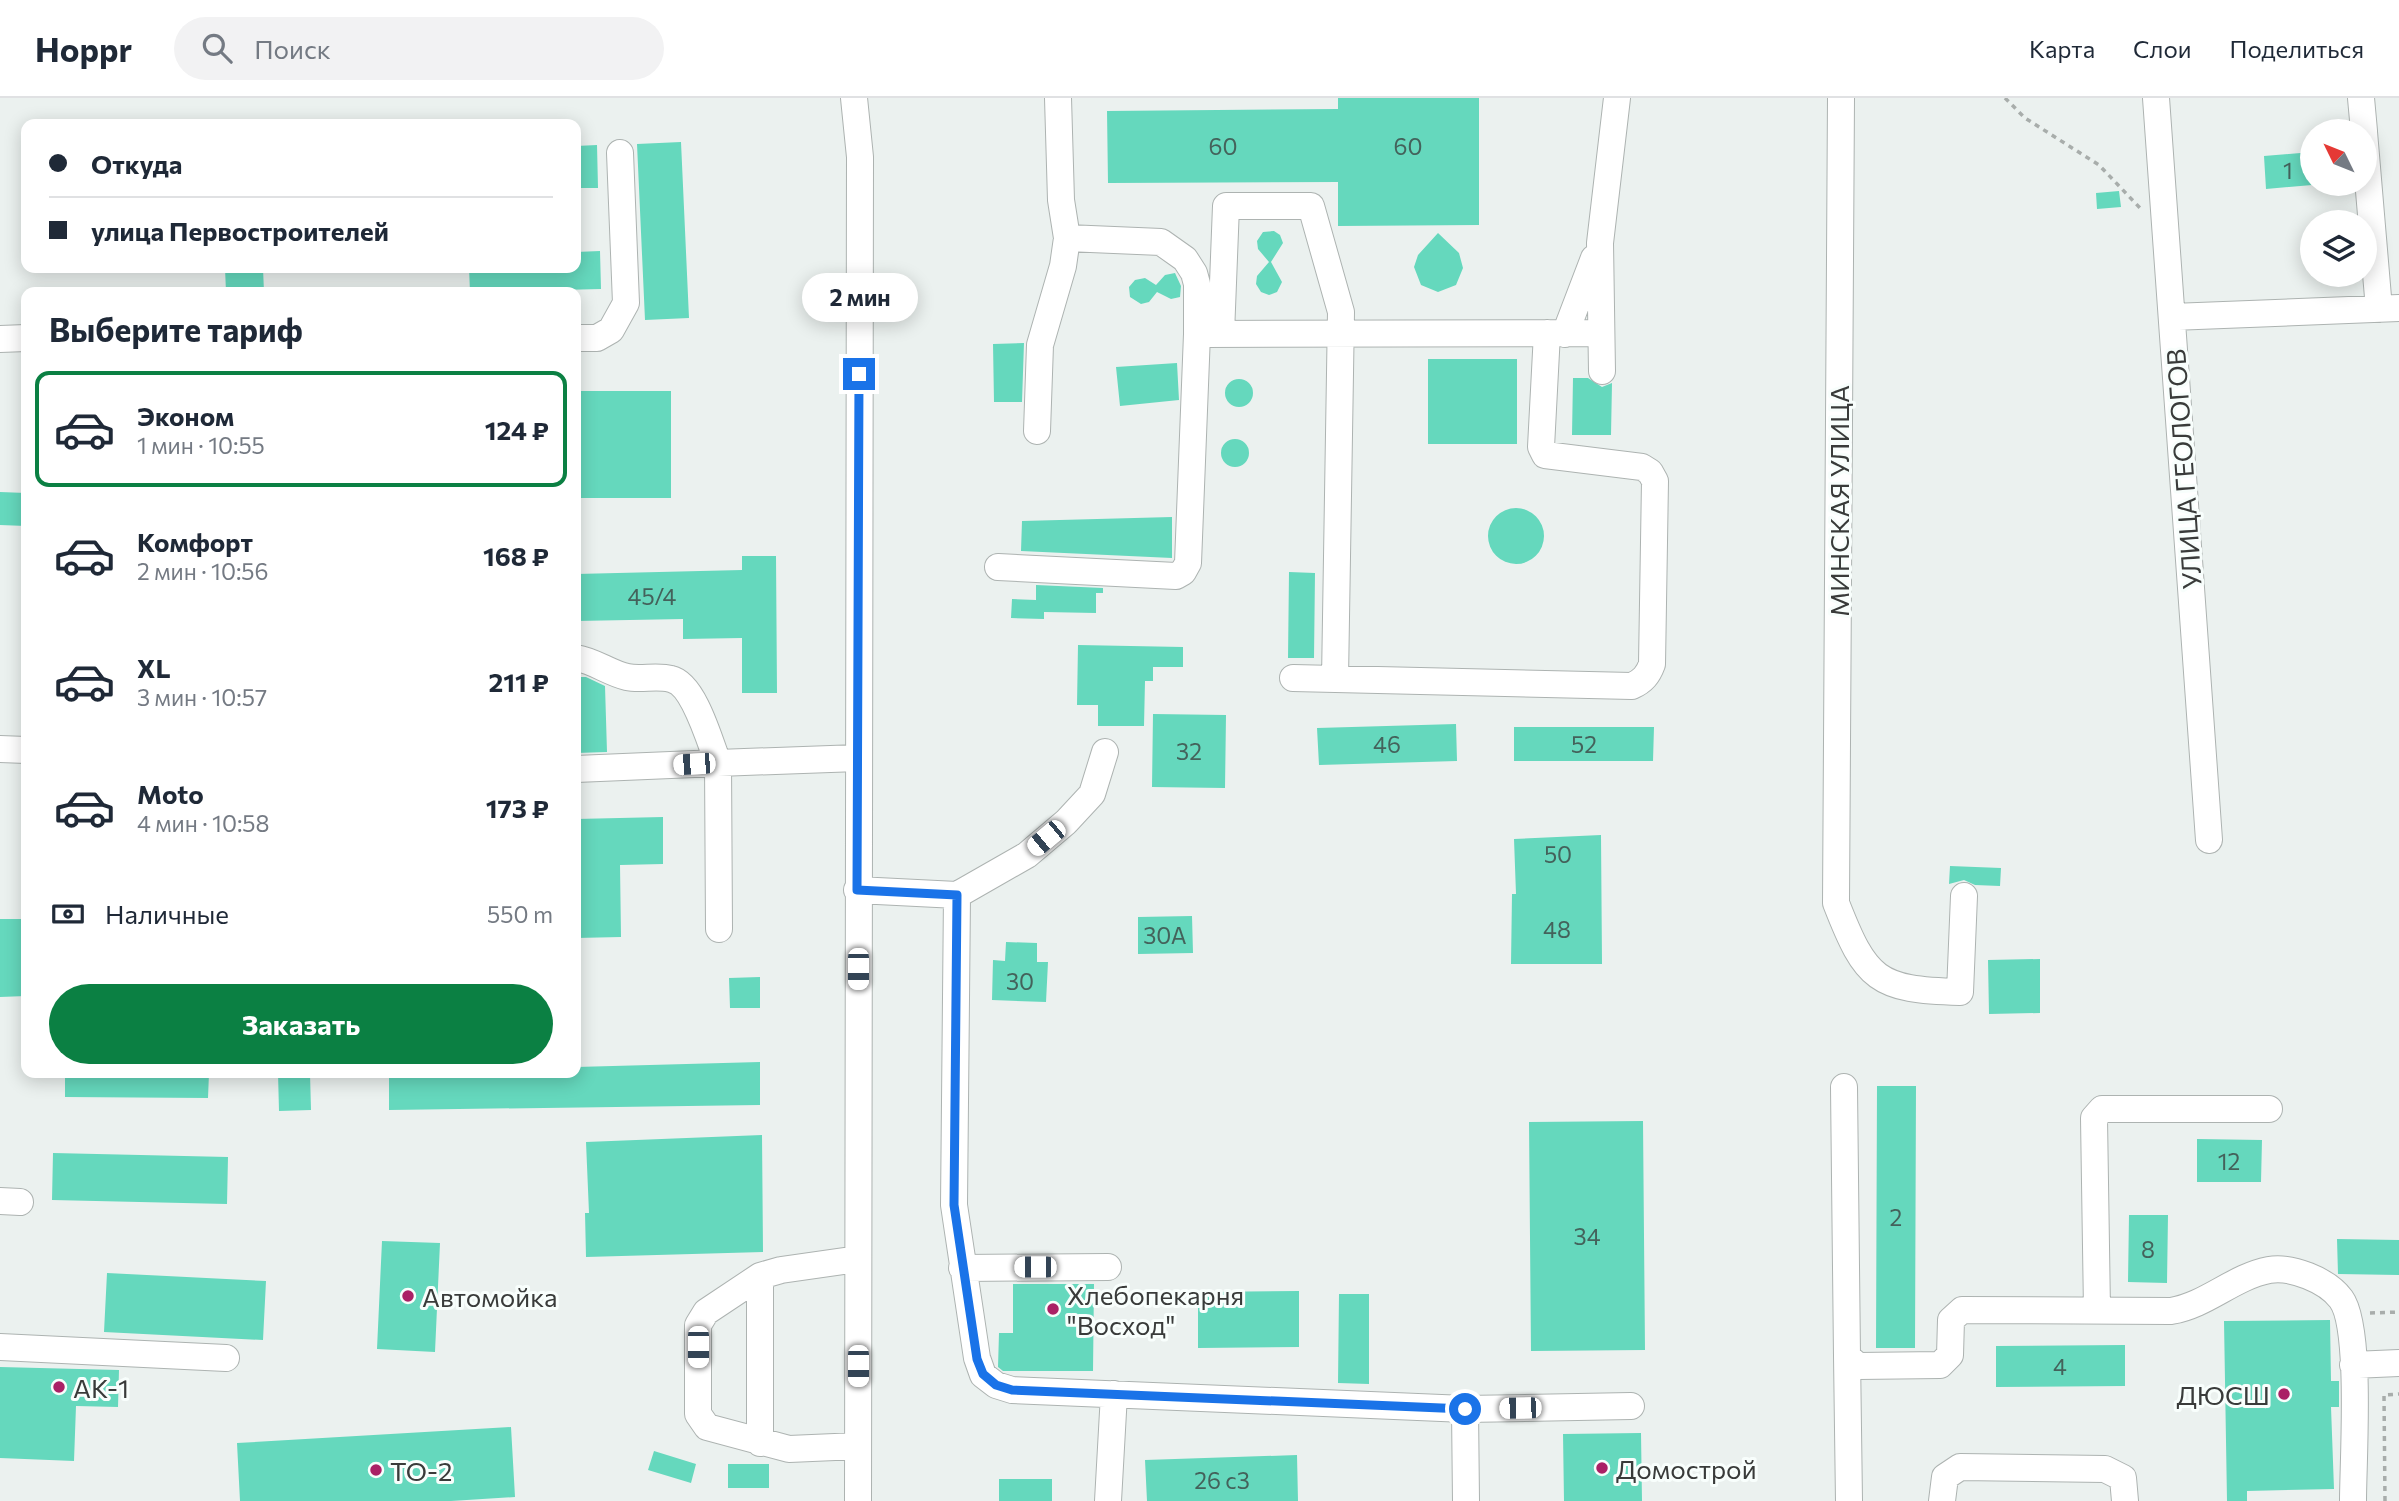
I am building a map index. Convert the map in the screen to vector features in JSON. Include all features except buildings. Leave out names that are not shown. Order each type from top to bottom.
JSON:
[{"type":"street","points":[[854,98],[860,157],[858,1501]]},
{"type":"street","points":[[1037,431],[1040,345],[1063,266],[1068,238],[1063,222],[1058,98]]},
{"type":"street","points":[[1602,371],[1600,243],[1617,98]]},
{"type":"street","name":"МИНСКАЯ УЛИЦА","points":[[1841,98],[1836,903],[1859,958],[1875,975],[1893,985],[1914,991],[1960,992],[1964,895]]},
{"type":"street","name":"УЛИЦА ГЕОЛОГОВ","points":[[2157,98],[2209,840]]},
{"type":"street","points":[[2361,98],[2363,119]]},
{"type":"street","points":[[581,338],[597,338],[611,330],[626,303],[620,153]]},
{"type":"street","points":[[2172,317],[2389,308],[2373,196]]},
{"type":"street","points":[[998,567],[1176,576],[1183,572],[1188,563],[1210,297],[1226,206],[1311,206],[1339,299],[1341,334],[1335,679]]},
{"type":"street","points":[[1068,238],[1161,242],[1185,259],[1210,297]]},
{"type":"street","points":[[1293,678],[1632,686],[1641,682],[1648,673],[1652,664],[1654,481],[1650,472],[1642,467],[1545,455],[1541,447],[1556,333],[1600,243]]},
{"type":"street","points":[[1209,334],[1601,333]]},
{"type":"street","points":[[0,338],[21,338]]},
{"type":"street","points":[[581,659],[591,660],[621,676],[635,679],[671,679],[682,684],[691,696],[718,763],[719,929]]},
{"type":"street","points":[[0,749],[21,750]]},
{"type":"street","points":[[857,890],[957,895],[1027,855],[1066,822],[1092,794],[1105,752]]},
{"type":"street","points":[[581,769],[858,758]]},
{"type":"street","points":[[957,895],[954,1205],[977,1359],[983,1374],[990,1380],[1012,1390],[1465,1409],[1631,1406]]},
{"type":"street","points":[[1844,1087],[1849,1501]]},
{"type":"street","points":[[2097,1310],[2094,1118],[2102,1109],[2269,1109]]},
{"type":"street","points":[[858,1259],[780,1270],[760,1276],[706,1312],[698,1325],[698,1414],[707,1427],[789,1449],[858,1447]]},
{"type":"street","points":[[962,1268],[1108,1267]]},
{"type":"street","points":[[1847,1356],[1858,1366],[1940,1365],[1950,1355],[1951,1320],[1962,1310],[2185,1309],[2243,1276],[2273,1269],[2306,1273],[2341,1299],[2349,1322],[2353,1365],[2353,1501]]},
{"type":"street","points":[[760,1276],[760,1443]]},
{"type":"street","points":[[0,1347],[226,1358]]},
{"type":"street","points":[[2353,1365],[2399,1363]]},
{"type":"street","points":[[1108,1501],[1114,1394]]},
{"type":"street","points":[[1465,1409],[1466,1501]]},
{"type":"street","points":[[1941,1501],[1945,1477],[1960,1467],[2105,1469],[2123,1478],[2125,1501]]},
{"type":"path","points":[[2005,98],[2025,118],[2099,165],[2166,236]]},
{"type":"path","points":[[2367,1313],[2399,1312]]},
{"type":"path","points":[[2385,1501],[2384,1395],[2398,1395]]},
{"type":"place","name":"Автомойка","points":[[408,1296]]},
{"type":"place","name":"Хлебопекарня \"Восход\"","points":[[1053,1309]]},
{"type":"place","name":"АК-1","points":[[59,1387]]},
{"type":"place","name":"ДЮСШ","points":[[2284,1394]]},
{"type":"place","name":"Домострой","points":[[1602,1468]]},
{"type":"place","name":"ТО-2","points":[[376,1470]]},
{"type":"route","points":[[859,374],[857,890],[957,895],[954,1205],[967,1306],[977,1359],[983,1374],[996,1385],[1012,1390],[1465,1409]]}]
